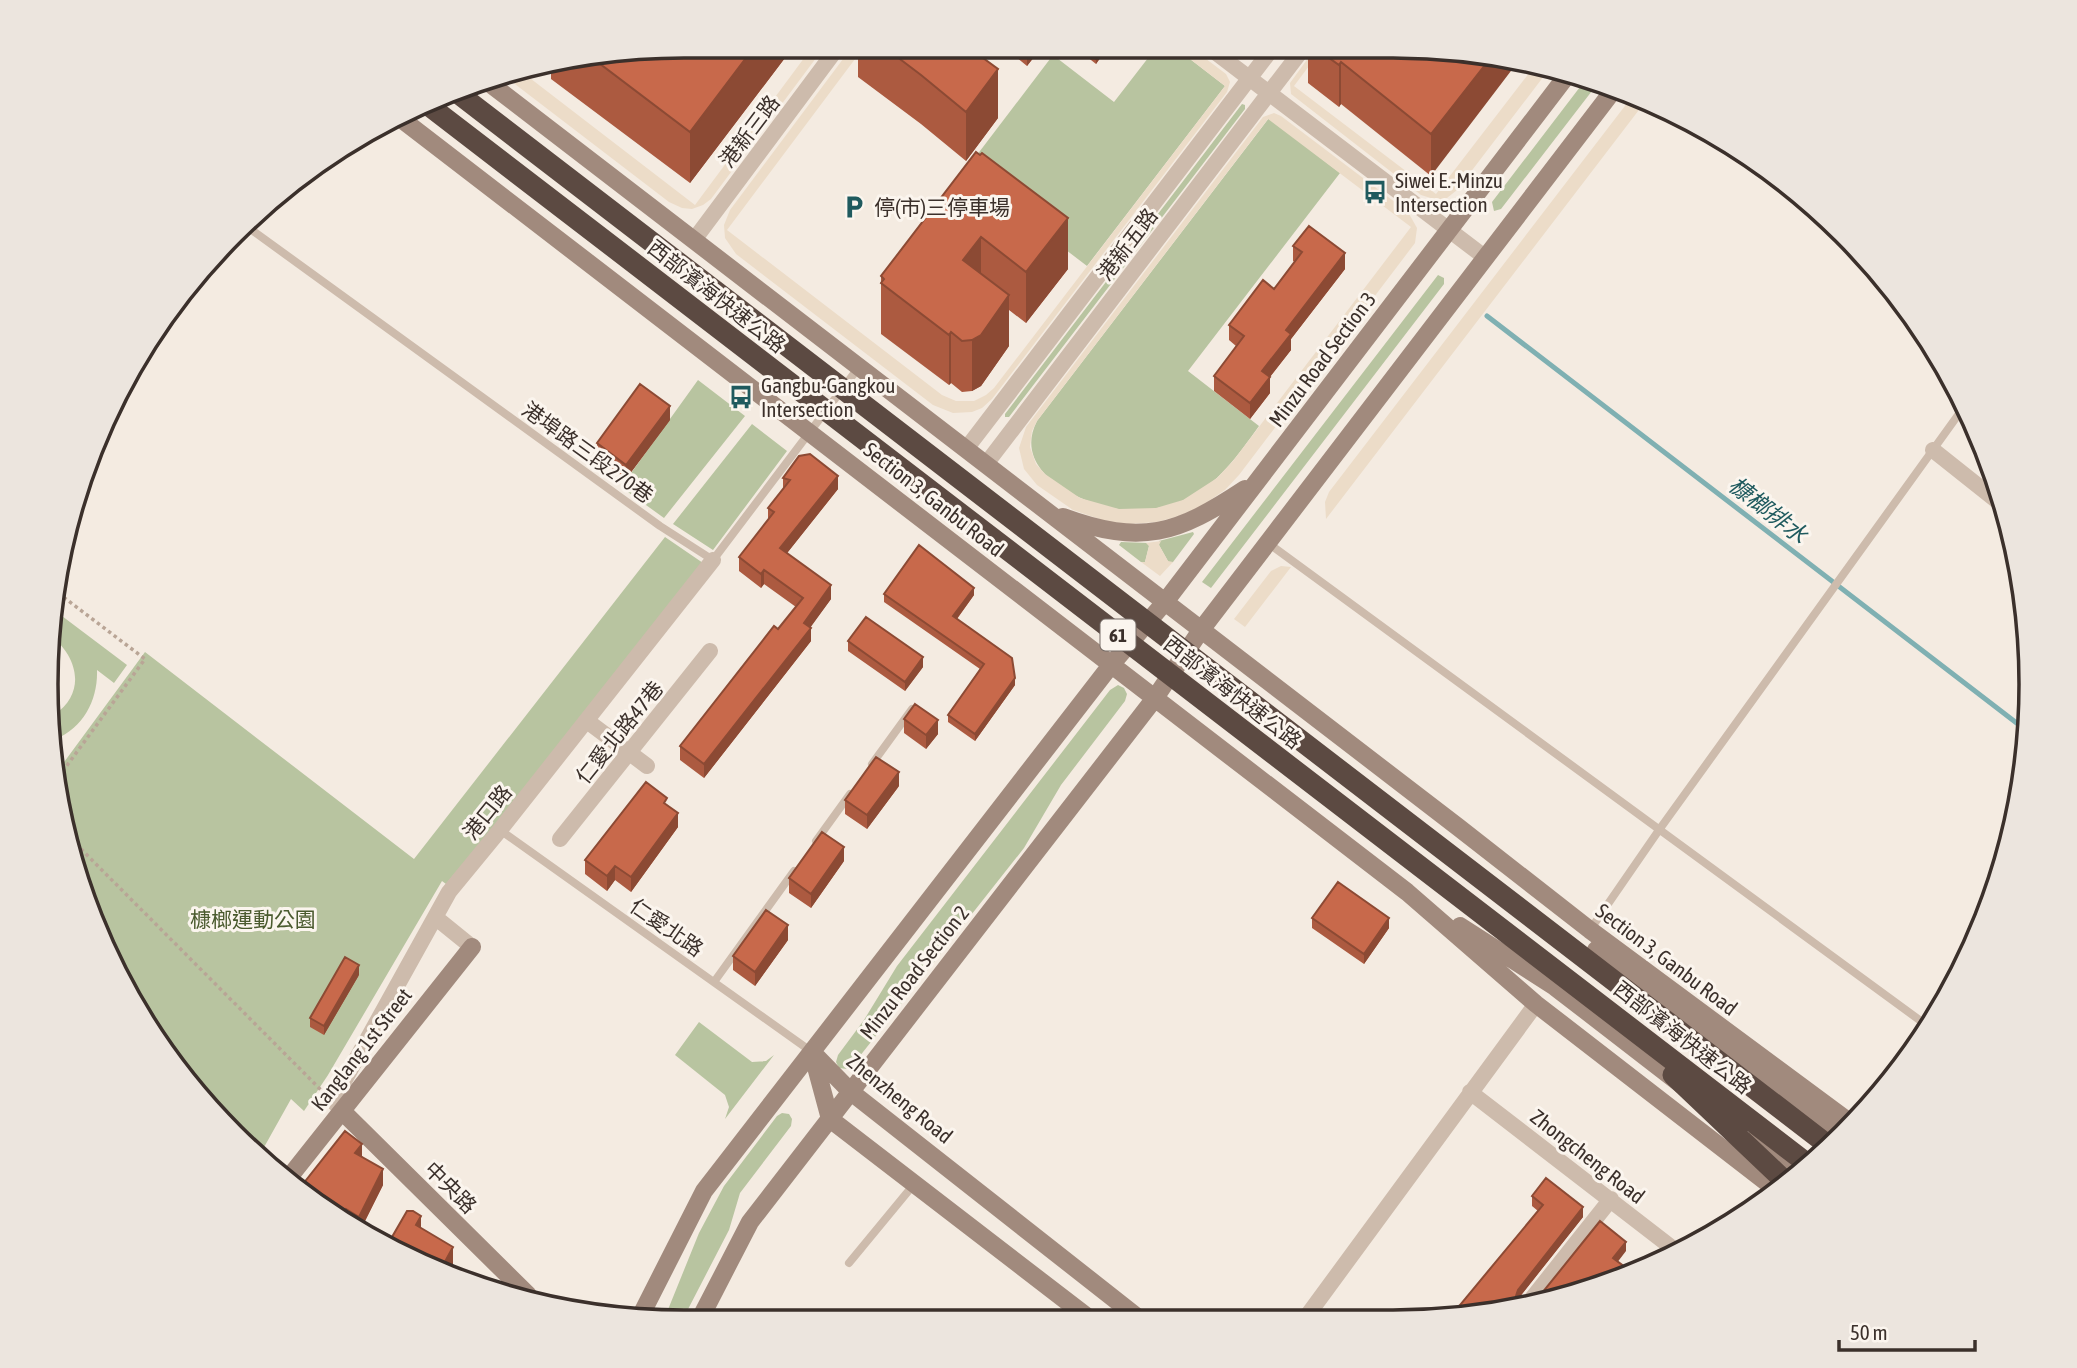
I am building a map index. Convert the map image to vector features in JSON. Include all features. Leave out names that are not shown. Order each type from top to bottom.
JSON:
[{"type":"highway","name":"西部濱海快速公路","points":[[464,98],[1822,1140]]},
{"type":"highway","name":"西部濱海快速公路","points":[[434,110],[1801,1159]]},
{"type":"highway","points":[[1598,1003],[1780,1176]]},
{"type":"street","name":"港新三路","points":[[694,240],[830,58]]},
{"type":"street","points":[[1223,58],[1486,258]]},
{"type":"street","name":"港新五路","points":[[966,449],[1265,58]]},
{"type":"street","name":"港新五路","points":[[986,464],[1297,58]]},
{"type":"street","name":"Minzu Road Section 3","points":[[1111,665],[1165,602],[1562,81]]},
{"type":"street","name":"Section 3, Ganbu Road","points":[[495,87],[1590,930],[1844,1118]]},
{"type":"street","points":[[1201,630],[1609,96]]},
{"type":"street","name":"Section 3, Ganbu Road","points":[[406,123],[1407,892],[1536,1004],[1769,1184]]},
{"type":"street","points":[[1933,450],[1990,495]]},
{"type":"street","points":[[1046,510],[1104,531],[1155,532],[1179,527],[1205,515],[1257,481]]},
{"type":"street","name":"港口路","points":[[337,1106],[449,892],[713,560]]},
{"type":"street","name":"Minzu Road Section 2","points":[[705,1310],[750,1222],[1155,698],[1201,630]]},
{"type":"street","name":"仁愛北路47巷","points":[[560,839],[710,651]]},
{"type":"street","name":"Minzu Road Section 2","points":[[644,1309],[704,1191],[1111,665]]},
{"type":"street","points":[[587,721],[647,766]]},
{"type":"street","name":"Section 3, Ganbu Road","points":[[1458,827],[1588,944],[1831,1131]]},
{"type":"street","name":"Section 3, Ganbu Road","points":[[1407,892],[1555,988],[1790,1168]]},
{"type":"street","points":[[435,917],[471,947]]},
{"type":"street","name":"Kanglang 1st Street","points":[[292,1172],[337,1106],[471,947]]},
{"type":"street","points":[[1312,1310],[1536,1004]]},
{"type":"street","name":"Zhenzheng Road","points":[[812,1052],[850,1092],[1128,1310]]},
{"type":"street","name":"Zhenzheng Road","points":[[812,1052],[830,1119]]},
{"type":"street","name":"Zhongcheng Road","points":[[1470,1092],[1670,1246]]},
{"type":"street","name":"中央路","points":[[337,1106],[522,1289]]},
{"type":"street","points":[[830,1119],[1077,1310]]},
{"type":"street","points":[[1536,1293],[1611,1199]]},
{"type":"lane","name":"港埠路三段270巷","points":[[252,230],[660,526],[713,560]]},
{"type":"lane","points":[[713,560],[859,367]]},
{"type":"lane","points":[[1590,930],[1958,415]]},
{"type":"lane","points":[[1268,542],[1921,1021]]},
{"type":"lane","points":[[864,774],[912,709]]},
{"type":"lane","points":[[809,851],[856,785]]},
{"type":"lane","name":"仁愛北路","points":[[500,830],[812,1052]]},
{"type":"lane","points":[[714,982],[801,862]]},
{"type":"lane","points":[[849,1263],[915,1184]]},
{"type":"path","points":[[64,597],[145,659],[64,770]]},
{"type":"path","points":[[79,848],[337,1106]]},
{"type":"green space","points":[[1051,58],[1057,58],[1114,102],[1148,58],[1189,58],[1225,86],[1087,266],[964,172]]},
{"type":"green space","points":[[1580,87],[1592,90],[1501,209],[1494,211],[1492,202]]},
{"type":"green space","points":[[1242,104],[1245,109],[1009,417],[1005,417],[1005,414]]},
{"type":"green space","points":[[1269,118],[1340,173],[1188,371],[1259,426],[1217,478],[1196,494],[1177,503],[1127,510],[1091,502],[1073,494],[1056,484],[1043,471],[1034,456],[1031,440],[1037,421]]},
{"type":"green space","points":[[1438,275],[1444,278],[1444,284],[1211,588],[1202,582]]},
{"type":"green space","points":[[698,380],[745,416],[664,518],[621,487]]},
{"type":"green space","points":[[752,424],[787,451],[713,550],[673,524]]},
{"type":"green space","points":[[1193,532],[1173,562],[1169,563],[1159,541]]},
{"type":"green space","name":"槺榔運動公園","points":[[665,537],[703,563],[495,826],[446,884],[442,881],[304,1111],[291,1099],[264,1148],[213,1097],[187,1065],[163,1032],[122,961],[105,924],[79,846],[63,764],[145,652],[414,859]]},
{"type":"green space","points":[[1121,542],[1148,543],[1145,562],[1141,562],[1119,545]]},
{"type":"green space","points":[[62,616],[127,665],[114,683],[97,670],[95,691],[87,711],[82,720],[60,737],[59,711],[72,696],[75,685],[72,663],[59,643]]},
{"type":"green space","points":[[1118,685],[1124,688],[1127,694],[1125,701],[1061,785],[1024,848],[852,1066],[847,1069],[839,1068],[836,1062],[838,1055],[864,1020],[897,966],[1110,690]]},
{"type":"green space","points":[[699,1022],[752,1062],[766,1061],[774,1055],[725,1119],[729,1107],[725,1095],[675,1055]]},
{"type":"green space","points":[[782,1113],[789,1114],[792,1119],[791,1126],[740,1193],[729,1230],[688,1310],[668,1310],[699,1233],[724,1186]]},
{"type":"shaded area","points":[[804,58],[816,58],[711,199],[692,209],[669,202],[512,82],[529,77],[695,205]]},
{"type":"shaded area","points":[[844,58],[856,58],[727,230],[942,395],[956,401],[974,401],[994,388],[1225,86],[1189,58],[1205,58],[1226,74],[1230,82],[1227,92],[992,399],[972,412],[953,413],[933,405],[736,254],[725,238],[724,225],[730,210]]},
{"type":"shaded area","points":[[1308,58],[1315,58],[1294,86],[1436,194],[1529,73],[1544,76],[1457,190],[1447,198],[1437,200],[1421,195],[1291,94],[1290,83]]},
{"type":"shaded area","points":[[1627,103],[1640,108],[1326,519],[1325,502],[1329,492]]},
{"type":"shaded area","points":[[1274,113],[1281,116],[1408,212],[1417,228],[1415,243],[1225,490],[1200,507],[1157,522],[1108,522],[1073,510],[1037,485],[1024,469],[1019,448],[1026,427],[1263,117]],"holes":[[[1268,119],[1411,227],[1233,461],[1217,478],[1183,500],[1156,508],[1119,509],[1080,498],[1045,474],[1036,464],[1030,447],[1032,431],[1037,421]]]},
{"type":"shaded area","points":[[1161,541],[1159,545],[1168,561],[1173,562],[1160,576],[1141,562],[1145,562],[1149,546],[1146,543]]},
{"type":"shaded area","points":[[1281,566],[1291,567],[1245,627],[1234,619],[1271,571]]},
{"type":"building","points":[[746,58],[690,132],[600,63],[643,59]]},
{"type":"building","points":[[899,58],[983,58],[998,69],[966,112]]},
{"type":"building","points":[[1329,58],[1434,59],[1485,65],[1431,134],[1341,62],[1339,65]]},
{"type":"building","points":[[976,152],[980,155],[982,153],[1068,218],[1026,272],[981,237],[963,260],[1009,295],[981,335],[962,341],[951,332],[949,335],[881,283],[884,279],[881,276]]},
{"type":"building","points":[[1309,226],[1345,253],[1286,330],[1291,334],[1262,371],[1270,377],[1250,403],[1214,376],[1244,336],[1229,325],[1263,280],[1274,289],[1302,252],[1293,246]]},
{"type":"building","points":[[640,384],[670,406],[626,465],[597,443]]},
{"type":"building","points":[[810,454],[838,476],[780,548],[831,585],[804,623],[811,628],[704,764],[680,746],[774,626],[778,629],[803,598],[764,570],[761,574],[739,557],[774,512],[768,508],[790,480],[783,478],[799,456]]},
{"type":"building","points":[[919,545],[974,588],[953,616],[1012,658],[1015,678],[975,734],[948,715],[984,664],[884,594]]},
{"type":"building","points":[[866,617],[923,657],[905,682],[848,641]]},
{"type":"building","points":[[915,704],[938,720],[926,735],[904,719]]},
{"type":"building","points":[[876,757],[899,772],[867,815],[845,800]]},
{"type":"building","points":[[646,782],[667,798],[664,803],[678,813],[631,877],[615,866],[607,876],[585,860]]},
{"type":"building","points":[[822,832],[844,847],[811,894],[789,878]]},
{"type":"building","points":[[1338,882],[1389,918],[1364,954],[1312,918]]},
{"type":"building","points":[[766,910],[788,925],[755,972],[733,956]]},
{"type":"building","points":[[345,957],[359,965],[324,1026],[310,1018]]},
{"type":"building","points":[[345,1131],[362,1144],[355,1153],[383,1169],[359,1217],[336,1205],[305,1182]]},
{"type":"building","points":[[1546,1178],[1583,1207],[1518,1290],[1517,1298],[1462,1306],[1460,1305],[1543,1205],[1532,1196]]},
{"type":"building","points":[[407,1211],[413,1211],[421,1216],[416,1225],[453,1247],[444,1263],[392,1238]]},
{"type":"building","points":[[1600,1221],[1626,1242],[1613,1258],[1624,1266],[1543,1292]]},
{"type":"waterway","name":"槺榔排水","points":[[1487,316],[2018,724]]},
{"type":"place","name":"Siwei E.-Minzu Intersection","points":[[1375,192]]},
{"type":"place","name":"停(市)三停車場","points":[[854,207]]},
{"type":"place","name":"Gangbu-Gangkou Intersection","points":[[741,397]]}]
